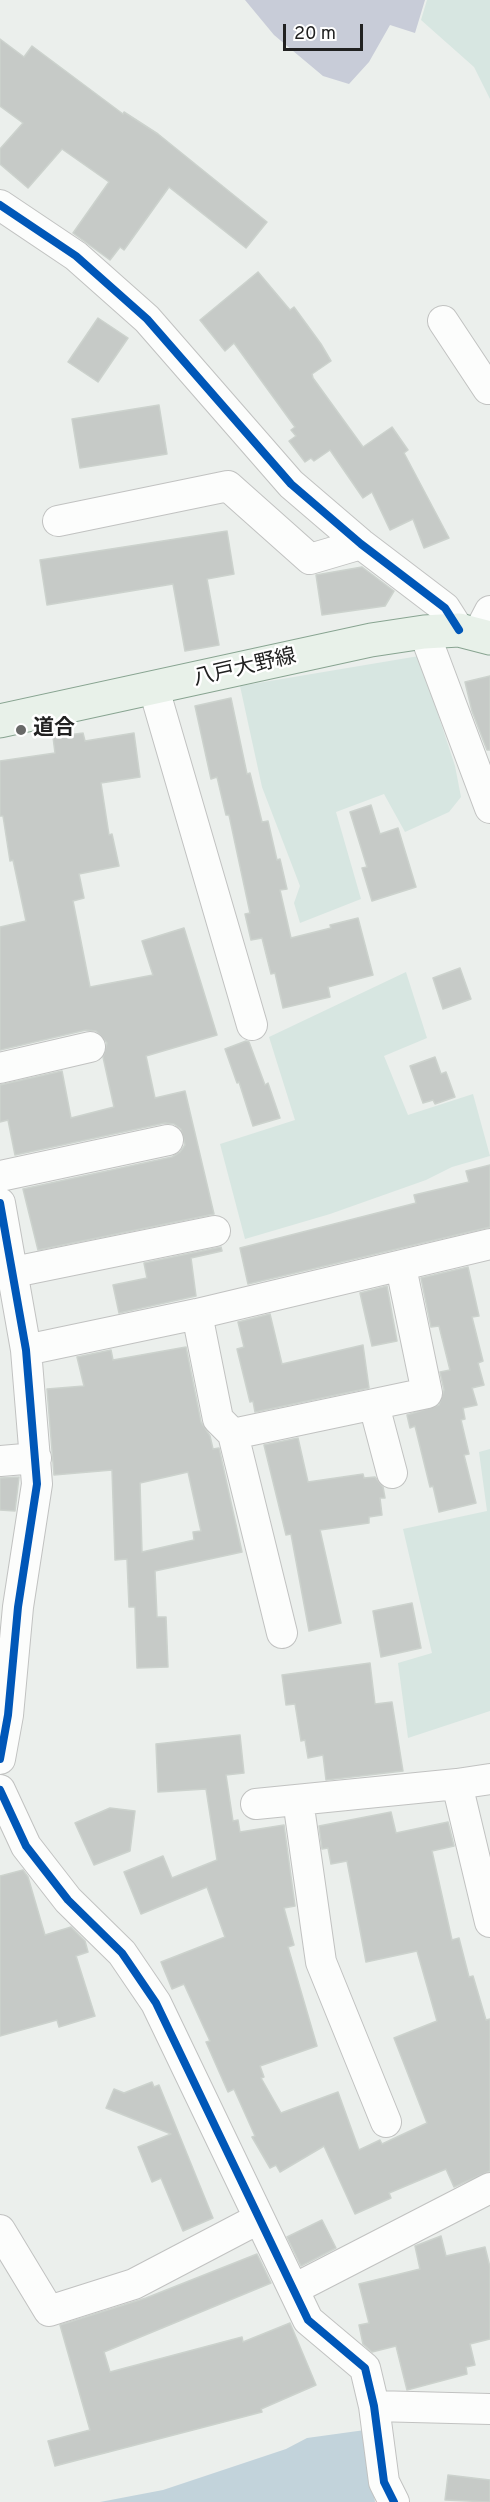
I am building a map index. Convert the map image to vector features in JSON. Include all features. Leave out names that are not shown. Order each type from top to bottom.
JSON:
[{"type":"main road","name":"八戸大野線","points":[[0,721],[371,640],[424,632],[479,628]]},
{"type":"street","points":[[0,205],[76,256],[147,319],[291,484],[361,544],[445,608],[479,628]]},
{"type":"street","points":[[443,321],[488,389],[490,388]]},
{"type":"street","points":[[58,520],[228,486],[310,559],[361,544]]},
{"type":"street","points":[[424,632],[490,808]]},
{"type":"street","points":[[154,689],[252,1025]]},
{"type":"street","points":[[0,1068],[90,1047]]},
{"type":"street","points":[[0,1176],[168,1140]]},
{"type":"street","points":[[0,1203],[27,1350],[37,1484],[9,1608],[8,1715],[0,1759]]},
{"type":"street","points":[[14,1272],[215,1231]]},
{"type":"street","points":[[27,1350],[197,1314],[490,1244]]},
{"type":"street","points":[[233,1434],[427,1393],[401,1267]]},
{"type":"street","points":[[197,1314],[218,1419],[233,1434],[282,1633]]},
{"type":"street","points":[[374,1405],[392,1473]]},
{"type":"street","points":[[0,1461],[36,1458]]},
{"type":"street","points":[[256,1804],[490,1779]]},
{"type":"street","points":[[456,1784],[490,1922]]},
{"type":"street","points":[[0,1790],[26,1846],[68,1900],[122,1953],[156,2003],[308,2320],[364,2368],[374,2406],[384,2482],[394,2502]]},
{"type":"street","points":[[298,1800],[321,1962],[386,2122]]},
{"type":"street","points":[[294,2289],[490,2188]]},
{"type":"street","points":[[0,2230],[49,2311],[135,2284],[258,2219]]},
{"type":"street","points":[[374,2406],[490,2409]]},
{"type":"shaded area","points":[[245,0],[425,0],[415,33],[390,25],[369,62],[349,84],[323,76],[274,35]]},
{"type":"shaded area","points":[[427,0],[490,0],[490,99],[474,67],[421,20]]},
{"type":"shaded area","points":[[419,656],[455,766],[461,797],[449,812],[405,832],[384,794],[336,812],[361,899],[300,923],[294,903],[300,886],[262,787],[240,686]]},
{"type":"shaded area","points":[[406,972],[427,1038],[384,1056],[408,1115],[473,1094],[490,1156],[452,1167],[426,1180],[330,1214],[245,1239],[220,1144],[295,1120],[269,1037]]},
{"type":"shaded area","points":[[490,1449],[490,1711],[408,1738],[398,1663],[432,1653],[403,1529],[487,1511],[479,1452]]},
{"type":"shaded area","points":[[365,2430],[375,2502],[100,2502],[163,2490],[286,2449],[307,2438]]},
{"type":"building","points":[[0,39],[24,57],[32,46],[123,114],[124,112],[158,134],[267,222],[246,248],[169,187],[124,250],[120,247],[110,260],[73,233],[109,182],[62,149],[28,188],[0,164],[0,149],[23,123],[0,106]]},
{"type":"building","points":[[258,272],[290,310],[294,307],[321,344],[331,361],[312,374],[313,378],[363,447],[392,427],[408,450],[404,453],[449,538],[424,548],[413,519],[390,530],[372,492],[363,498],[330,450],[314,461],[311,458],[305,462],[289,441],[296,436],[291,430],[295,427],[234,343],[225,351],[200,320]]},
{"type":"building","points":[[98,318],[128,338],[98,382],[68,362]]},
{"type":"building","points":[[159,405],[167,454],[80,468],[72,419]]},
{"type":"building","points":[[227,531],[234,574],[207,579],[219,645],[185,651],[173,584],[47,605],[40,560]]},
{"type":"building","points":[[362,567],[394,591],[385,606],[322,615],[316,575]]},
{"type":"building","points":[[490,676],[490,750],[487,750],[472,711],[465,682]]},
{"type":"building","points":[[231,698],[247,774],[250,773],[262,822],[268,821],[277,860],[280,859],[287,889],[280,890],[291,938],[331,928],[330,925],[358,918],[373,975],[328,987],[330,997],[283,1008],[275,973],[271,974],[262,938],[251,940],[245,914],[250,913],[229,815],[226,815],[217,777],[211,779],[195,706]]},
{"type":"building","points":[[83,733],[85,741],[134,733],[140,777],[101,783],[109,835],[112,834],[119,866],[79,874],[84,898],[73,901],[90,987],[153,975],[142,941],[184,928],[217,1035],[146,1056],[155,1098],[185,1091],[214,1214],[38,1250],[23,1189],[172,1157],[185,1145],[181,1129],[174,1124],[165,1123],[15,1155],[8,1120],[0,1122],[0,1085],[62,1071],[71,1118],[114,1107],[103,1057],[107,1043],[96,1031],[86,1030],[0,1050],[0,927],[26,921],[13,860],[10,861],[3,816],[0,816],[0,761],[55,753],[53,737]]},
{"type":"building","points":[[371,805],[380,834],[398,828],[416,887],[372,901],[362,868],[367,867],[350,812]]},
{"type":"building","points":[[460,968],[471,999],[443,1009],[433,978]]},
{"type":"building","points":[[249,1042],[265,1085],[268,1083],[280,1118],[253,1126],[239,1082],[237,1083],[225,1049]]},
{"type":"building","points":[[435,1057],[441,1074],[446,1072],[455,1097],[435,1104],[433,1100],[423,1103],[410,1066]]},
{"type":"building","points":[[490,1165],[490,1227],[248,1284],[240,1248],[416,1203],[414,1195],[469,1182],[466,1171]]},
{"type":"building","points":[[221,1247],[222,1251],[191,1258],[196,1296],[119,1313],[113,1285],[147,1278],[144,1263]]},
{"type":"building","points":[[468,1267],[479,1316],[472,1317],[483,1361],[478,1363],[484,1385],[472,1388],[477,1405],[463,1408],[465,1419],[461,1420],[469,1454],[464,1455],[476,1503],[439,1512],[433,1486],[430,1487],[415,1426],[410,1428],[407,1415],[439,1405],[444,1390],[440,1372],[450,1370],[439,1326],[431,1327],[421,1278]]},
{"type":"building","points":[[387,1286],[397,1341],[372,1346],[360,1293]]},
{"type":"building","points":[[270,1314],[282,1364],[363,1345],[369,1388],[255,1412],[253,1401],[250,1402],[237,1349],[244,1347],[238,1322]]},
{"type":"building","points":[[186,1347],[201,1422],[210,1436],[213,1449],[219,1448],[242,1552],[155,1571],[157,1617],[166,1617],[168,1667],[137,1668],[135,1607],[129,1607],[127,1559],[115,1560],[112,1470],[54,1475],[47,1389],[84,1386],[77,1357],[111,1350],[113,1360]],"holes":[[[188,1472],[201,1531],[193,1532],[194,1540],[142,1552],[140,1483]]]},
{"type":"building","points":[[298,1438],[308,1482],[363,1474],[364,1478],[375,1477],[383,1487],[385,1498],[380,1498],[382,1515],[369,1517],[369,1523],[320,1530],[341,1623],[309,1631],[291,1534],[286,1535],[264,1445]]},
{"type":"building","points":[[19,1477],[15,1511],[0,1510],[0,1478]]},
{"type":"building","points":[[412,1603],[421,1648],[381,1657],[373,1611]]},
{"type":"building","points":[[370,1663],[375,1704],[392,1702],[403,1771],[326,1780],[323,1755],[308,1758],[305,1740],[301,1741],[295,1704],[286,1705],[282,1675]]},
{"type":"building","points":[[240,1735],[244,1773],[226,1775],[233,1821],[238,1820],[240,1832],[284,1825],[295,1906],[284,1908],[294,1945],[288,1947],[317,2046],[260,2066],[264,2077],[261,2078],[281,2113],[338,2092],[359,2150],[380,2140],[382,2144],[427,2123],[394,2038],[437,2021],[417,1951],[366,1962],[347,1861],[331,1864],[328,1848],[322,1849],[319,1826],[391,1812],[396,1833],[448,1822],[454,1846],[432,1851],[452,1940],[459,1938],[469,1977],[473,1976],[486,2020],[490,2019],[490,2171],[454,2187],[446,2169],[389,2193],[391,2198],[355,2214],[324,2146],[280,2172],[276,2165],[270,2168],[252,2137],[255,2136],[234,2089],[228,2092],[206,2042],[210,2041],[184,1984],[172,1989],[161,1962],[225,1937],[207,1887],[141,1914],[124,1872],[163,1856],[172,1878],[217,1860],[206,1789],[158,1792],[156,1744]]},
{"type":"building","points":[[110,1808],[135,1811],[130,1851],[94,1865],[75,1823]]},
{"type":"building","points":[[23,1870],[28,1877],[45,1935],[71,1927],[85,1941],[88,1952],[76,1956],[95,2016],[59,2027],[57,2020],[0,2036],[0,1876]]},
{"type":"building","points":[[152,2082],[154,2087],[159,2085],[213,2218],[183,2231],[161,2178],[152,2182],[138,2147],[171,2134],[106,2108],[114,2089],[124,2093]]},
{"type":"building","points":[[322,2220],[336,2248],[301,2266],[287,2237]]},
{"type":"building","points":[[441,2236],[446,2256],[485,2247],[490,2267],[490,2339],[470,2344],[475,2365],[466,2367],[467,2374],[407,2390],[396,2346],[372,2352],[363,2344],[359,2325],[369,2323],[359,2284],[420,2269],[415,2246]]},
{"type":"building","points":[[257,2254],[271,2283],[104,2352],[110,2372],[242,2337],[243,2342],[290,2323],[316,2385],[261,2409],[262,2412],[55,2466],[48,2441],[90,2430],[60,2325],[146,2298]]},
{"type":"building","points":[[448,2475],[490,2480],[490,2502],[445,2500]]},
{"type":"cycle path","points":[[0,205],[76,256],[147,319],[291,484],[361,544],[445,608],[459,630]]},
{"type":"cycle path","points":[[0,1203],[26,1350],[37,1484],[18,1607],[8,1715],[0,1759]]},
{"type":"cycle path","points":[[0,1790],[26,1846],[68,1900],[122,1953],[156,2003],[308,2320],[365,2368],[374,2406],[384,2482],[394,2502]]},
{"type":"place","name":"道合","points":[[21,730]]}]
